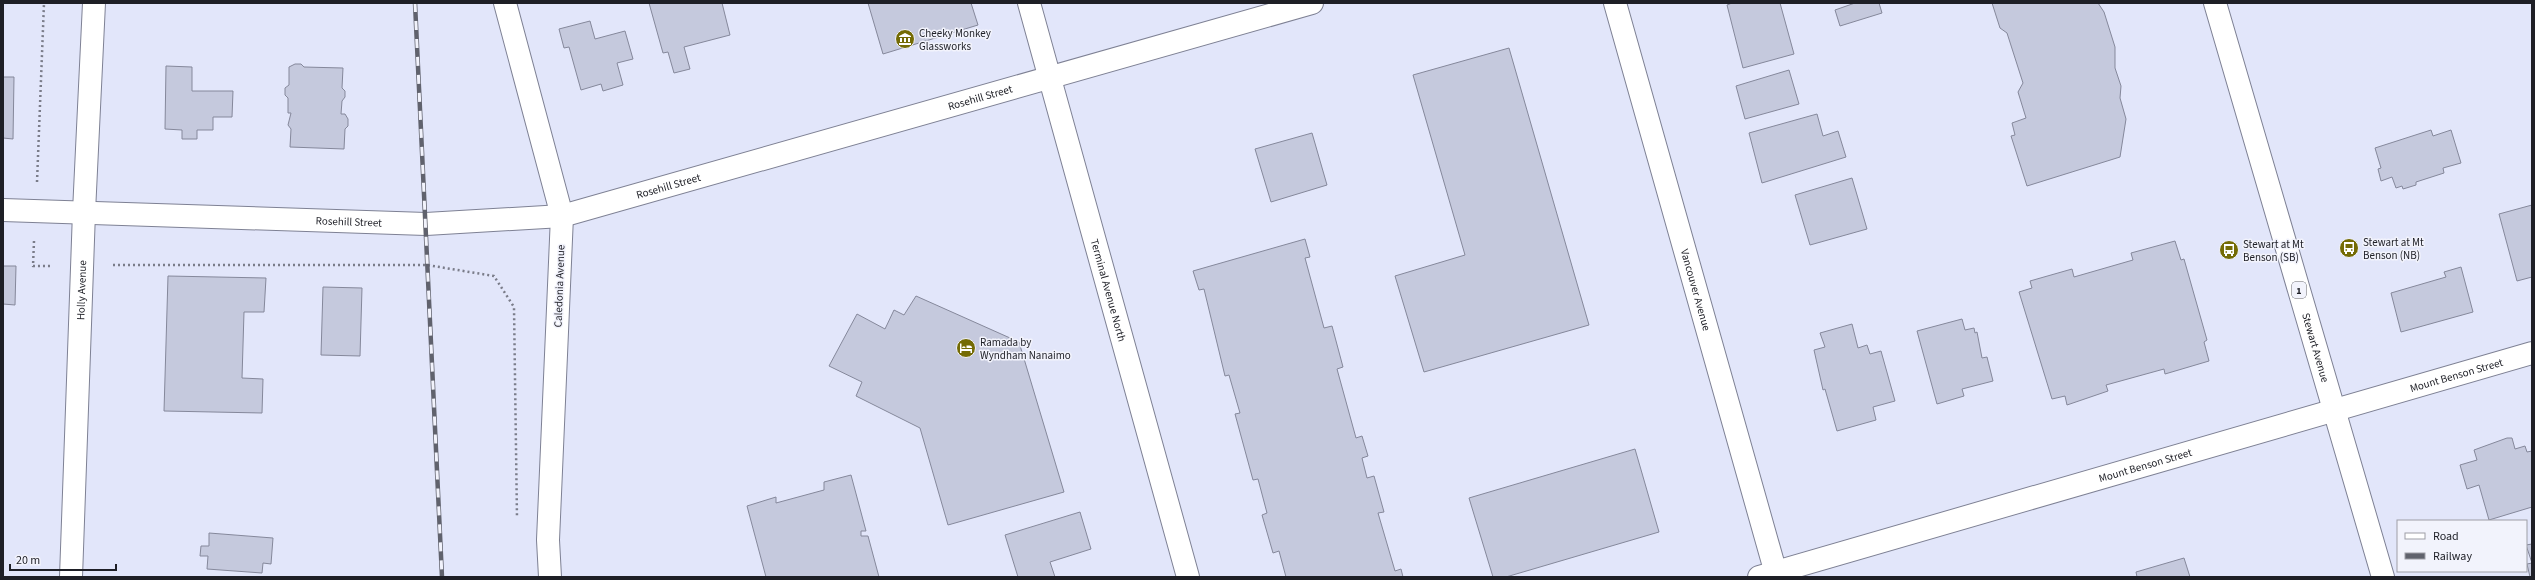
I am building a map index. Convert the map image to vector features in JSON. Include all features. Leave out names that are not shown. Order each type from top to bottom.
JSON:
[{"type":"main road","name":"Holly Avenue","points":[[71,577],[84,212],[94,3]]},
{"type":"main road","name":"Caledonia Avenue","points":[[505,3],[562,216],[548,540],[550,577]]},
{"type":"main road","name":"Terminal Avenue North","points":[[1029,3],[1188,577]]},
{"type":"main road","name":"Rosehill Street","points":[[3,210],[426,224],[562,216],[1050,76],[1312,3]]},
{"type":"main road","name":"Vancouver Avenue","points":[[1615,3],[1771,575]]},
{"type":"main road","name":"Stewart Avenue","points":[[2215,3],[2383,577]]},
{"type":"main road","name":"Mount Benson Street","points":[[1771,575],[2532,353]]},
{"type":"path","points":[[44,3],[33,266],[426,265],[494,276],[514,307],[517,529],[548,540]]},
{"type":"building","points":[[649,3],[722,3],[730,35],[684,47],[690,69],[674,73],[668,52],[663,53]]},
{"type":"building","name":"Cheeky Monkey Glassworks","points":[[868,3],[971,3],[978,25],[883,54]]},
{"type":"building","points":[[1732,3],[1780,3],[1794,54],[1743,68],[1727,5]]},
{"type":"building","points":[[1855,3],[1879,3],[1882,13],[1840,26],[1835,10]]},
{"type":"building","points":[[1992,3],[2098,3],[2104,12],[2115,47],[2115,68],[2121,86],[2120,98],[2126,119],[2120,157],[2027,186],[2011,136],[2015,135],[2012,123],[2026,118],[2018,92],[2023,83],[2007,33],[2000,28]]},
{"type":"building","points":[[590,21],[595,39],[625,31],[633,59],[617,63],[623,85],[603,91],[601,84],[581,90],[569,47],[564,48],[559,29]]},
{"type":"building","points":[[1509,48],[1589,325],[1424,372],[1395,276],[1465,255],[1413,75]]},
{"type":"building","points":[[295,64],[301,64],[304,67],[343,68],[342,88],[345,91],[345,97],[342,101],[341,114],[345,114],[348,119],[348,126],[345,129],[344,149],[290,147],[291,129],[288,125],[291,113],[288,113],[288,98],[285,95],[285,88],[289,85],[289,67]]},
{"type":"building","points":[[166,66],[192,67],[192,91],[233,91],[232,117],[213,117],[213,130],[197,130],[197,139],[182,139],[182,130],[165,129]]},
{"type":"building","points":[[1789,70],[1799,104],[1745,119],[1736,86]]},
{"type":"building","points":[[3,77],[14,77],[13,139],[3,138]]},
{"type":"building","points":[[1817,114],[1823,136],[1838,131],[1846,157],[1762,183],[1749,133]]},
{"type":"building","points":[[2431,130],[2433,136],[2451,130],[2461,163],[2443,168],[2444,173],[2416,182],[2416,185],[2403,189],[2402,186],[2396,188],[2392,177],[2381,181],[2378,169],[2381,168],[2375,148]]},
{"type":"building","points":[[1312,133],[1327,185],[1271,202],[1255,149]]},
{"type":"building","points":[[1852,178],[1867,229],[1810,245],[1795,195]]},
{"type":"building","points":[[2532,205],[2532,277],[2517,281],[2499,214]]},
{"type":"building","points":[[1305,239],[1310,257],[1305,258],[1324,328],[1332,326],[1343,367],[1337,369],[1356,438],[1362,436],[1368,456],[1362,458],[1367,478],[1374,476],[1384,512],[1378,513],[1395,571],[1401,569],[1403,577],[1286,577],[1279,551],[1273,553],[1262,515],[1267,513],[1258,479],[1253,480],[1235,414],[1240,413],[1229,375],[1225,376],[1204,289],[1199,290],[1193,271]]},
{"type":"building","points":[[2175,241],[2181,260],[2184,259],[2207,340],[2204,342],[2209,361],[2165,374],[2164,369],[2106,385],[2108,391],[2067,405],[2065,396],[2052,399],[2019,292],[2032,288],[2030,281],[2072,269],[2074,277],[2133,260],[2131,253]]},
{"type":"building","points":[[3,266],[16,266],[15,305],[3,304]]},
{"type":"building","points":[[2461,267],[2473,312],[2401,332],[2391,293],[2446,277],[2444,272]]},
{"type":"building","points":[[168,276],[266,278],[264,312],[244,312],[242,378],[263,379],[262,413],[164,411]]},
{"type":"building","points":[[323,287],[362,288],[360,356],[321,355]]},
{"type":"building","points":[[916,296],[1019,342],[1064,492],[948,525],[920,428],[856,396],[862,382],[829,366],[857,314],[885,329],[894,310],[904,315]]},
{"type":"building","points":[[1962,319],[1965,330],[1974,328],[1975,333],[1977,332],[1982,358],[1987,357],[1993,381],[1962,389],[1964,396],[1937,404],[1917,331]]},
{"type":"building","points":[[1852,324],[1858,348],[1867,345],[1870,354],[1881,351],[1895,401],[1873,407],[1876,420],[1837,431],[1825,389],[1823,390],[1814,350],[1825,347],[1820,333]]},
{"type":"building","points":[[2507,438],[2512,438],[2515,449],[2525,446],[2527,452],[2532,451],[2532,507],[2489,520],[2479,485],[2467,489],[2460,465],[2477,460],[2474,450]]},
{"type":"building","points":[[1635,449],[1659,532],[1506,577],[1493,577],[1469,498]]},
{"type":"building","points":[[851,475],[866,531],[861,531],[861,536],[868,536],[879,577],[766,577],[747,506],[776,497],[776,503],[824,490],[824,482]]},
{"type":"building","points":[[1080,512],[1091,549],[1050,562],[1055,577],[1018,577],[1005,535]]},
{"type":"building","points":[[209,533],[273,538],[271,564],[263,563],[262,573],[207,569],[208,556],[200,556],[201,546],[209,546]]},
{"type":"building","points":[[2532,544],[2532,563],[2527,548],[2527,545]]},
{"type":"building","points":[[2184,558],[2190,577],[2137,577],[2136,572]]},
{"type":"building","points":[[2532,563],[2532,577],[2530,577],[2527,564]]},
{"type":"railway","points":[[415,3],[442,577]]},
{"type":"place","name":"Cheeky Monkey Glassworks","points":[[905,39]]},
{"type":"place","name":"Stewart at Mt Benson (NB)","points":[[2349,248]]},
{"type":"place","name":"Stewart at Mt Benson (SB)","points":[[2229,250]]},
{"type":"place","name":"Ramada by Wyndham Nanaimo","points":[[966,348]]}]
